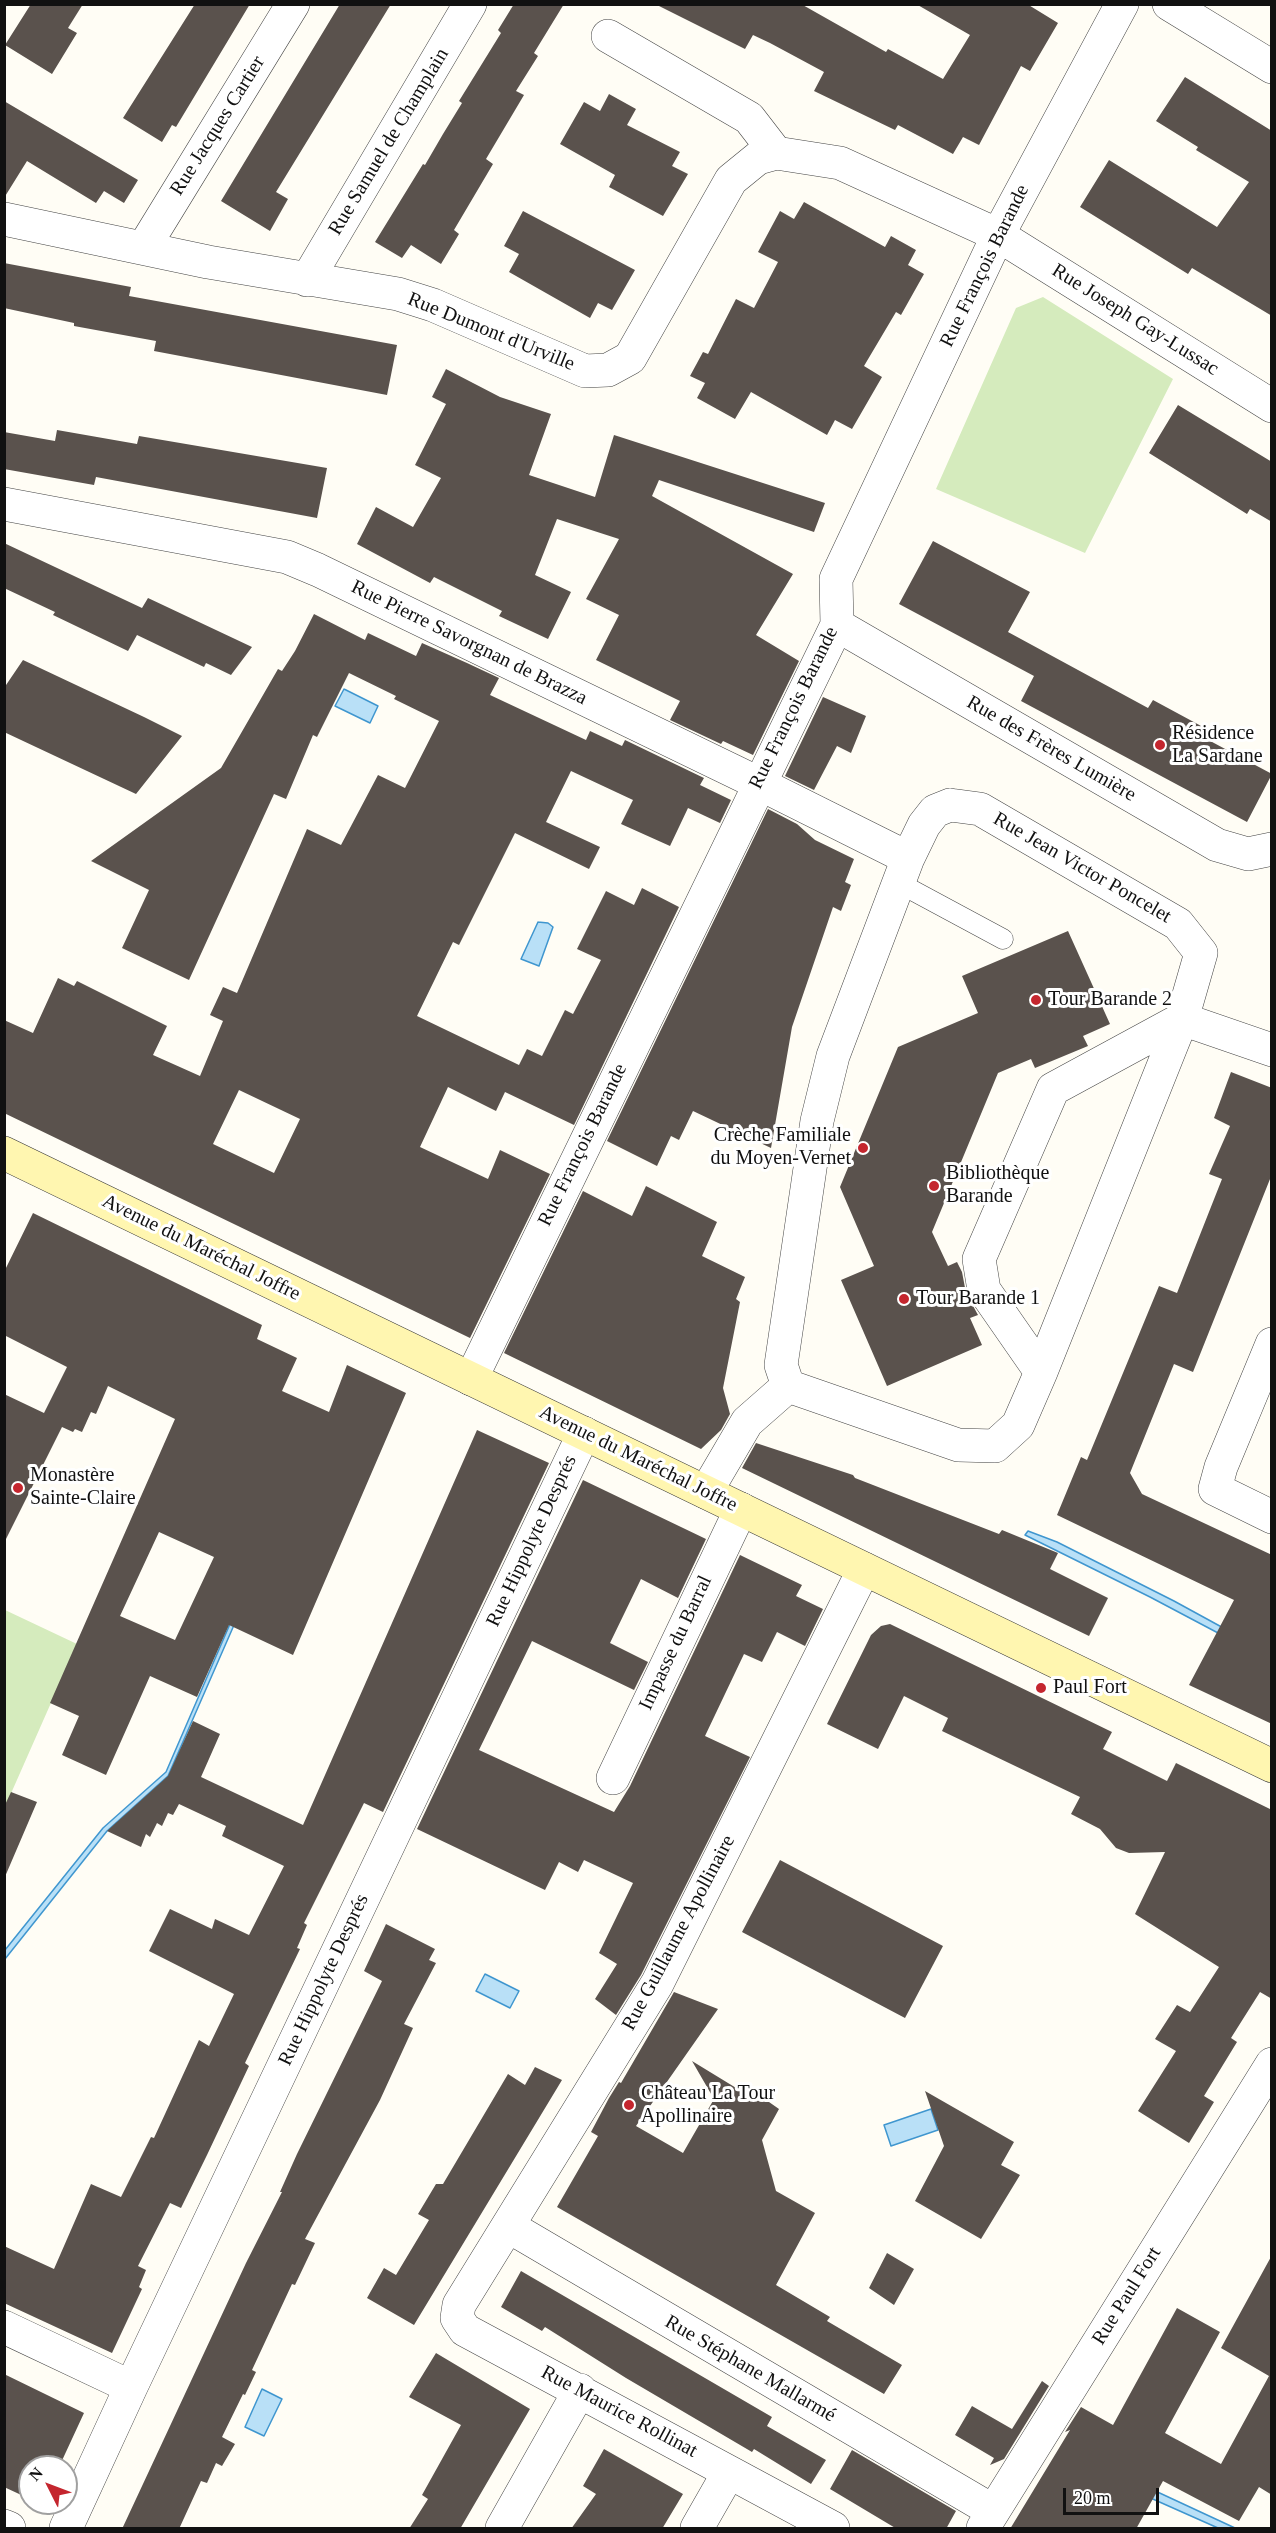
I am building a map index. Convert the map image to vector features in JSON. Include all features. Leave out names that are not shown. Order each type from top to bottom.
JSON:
[{"type":"main road","name":"Avenue du Maréchal Joffre","points":[[4,1153],[1272,1766]]},
{"type":"street","name":"Rue Jacques Cartier","points":[[144,247],[293,4]]},
{"type":"street","name":"Rue Samuel de Champlain","points":[[307,280],[470,4]]},
{"type":"street","name":"Rue François Barande","points":[[471,1379],[758,783],[837,625],[836,579],[998,235],[1122,4]]},
{"type":"street","points":[[1169,4],[1272,67]]},
{"type":"street","points":[[608,36],[749,118],[777,153],[840,163],[998,235]]},
{"type":"street","name":"Rue Dumont d'Urville","points":[[4,219],[208,262],[398,294],[433,305],[585,370],[608,370],[630,358],[731,180],[758,158],[777,153]]},
{"type":"street","name":"Rue Joseph Gay-Lussac","points":[[998,235],[1272,406]]},
{"type":"street","name":"Rue Pierre Savorgnan de Brazza","points":[[4,504],[287,557],[758,783],[902,870]]},
{"type":"street","name":"Rue des Frères Lumière","points":[[837,625],[1217,845],[1248,854],[1272,849]]},
{"type":"street","name":"Rue Jean Victor Poncelet","points":[[950,805],[980,809],[1178,924],[1201,952],[1182,1019],[1041,1372],[1018,1425],[995,1446],[958,1445],[784,1376],[817,1121],[833,1056],[902,870],[924,825],[935,811],[950,805]]},
{"type":"street","points":[[1041,1372],[984,1290],[979,1259],[990,1229],[1053,1089],[1182,1019],[1272,1050]]},
{"type":"street","points":[[1272,1344],[1221,1467],[1215,1489],[1272,1517]]},
{"type":"street","points":[[706,1492],[747,1422],[784,1376]]},
{"type":"street","name":"Rue Hippolyte Després","points":[[66,2529],[131,2387],[584,1433]]},
{"type":"street","name":"Impasse du Barral","points":[[613,1778],[741,1509]]},
{"type":"street","name":"Rue Guillaume Apollinaire","points":[[457,2318],[459,2305],[657,1984],[864,1569]]},
{"type":"street","name":"Rue Paul Fort","points":[[988,2520],[1272,2064]]},
{"type":"street","name":"Rue Stéphane Mallarmé","points":[[508,2226],[988,2520]]},
{"type":"street","name":"Rue Maurice Rollinat","points":[[457,2318],[465,2330],[580,2390],[833,2529]]},
{"type":"street","points":[[4,2327],[131,2387]]},
{"type":"street","points":[[502,2529],[580,2390]]},
{"type":"street","points":[[697,2529],[729,2472]]},
{"type":"street","points":[[4,2526],[9,2529]]},
{"type":"lane","points":[[902,870],[1003,939]]},
{"type":"green space","points":[[1043,297],[1173,379],[1085,553],[936,489],[1016,308]]},
{"type":"green space","points":[[5,1610],[77,1644],[5,1807]]},
{"type":"water","points":[[344,689],[378,706],[370,723],[335,706]]},
{"type":"water","points":[[538,922],[548,923],[553,927],[539,966],[521,959]]},
{"type":"water","points":[[1028,1531],[1057,1542],[1174,1601],[1271,1654],[1271,1661],[1150,1597],[1025,1535]]},
{"type":"water","points":[[269,1545],[168,1776],[107,1831],[5,1959],[5,1950],[103,1828],[166,1772],[233,1617]]},
{"type":"water","points":[[485,1974],[519,1991],[510,2008],[476,1991]]},
{"type":"water","points":[[931,2109],[938,2130],[891,2146],[884,2125]]},
{"type":"water","points":[[262,2389],[282,2399],[264,2436],[245,2427]]},
{"type":"water","points":[[1108,2469],[1235,2528],[1218,2528],[1128,2488]]},
{"type":"building","points":[[31,4],[83,4],[68,28],[77,33],[52,74],[5,45]]},
{"type":"building","points":[[195,4],[250,4],[176,127],[172,125],[162,142],[123,118]]},
{"type":"building","points":[[340,4],[391,4],[276,192],[288,199],[270,231],[221,201]]},
{"type":"building","points":[[514,4],[564,4],[534,53],[538,56],[516,91],[524,95],[486,159],[493,164],[454,230],[459,234],[441,264],[411,245],[402,258],[375,242],[462,103],[459,101],[501,33],[498,30]]},
{"type":"building","points":[[655,4],[801,4],[886,52],[888,49],[943,79],[970,35],[916,4],[1027,4],[1058,23],[1030,71],[1021,66],[979,145],[963,137],[953,154],[898,125],[895,130],[814,91],[824,72],[770,43],[753,35],[745,49]]},
{"type":"building","points":[[1185,77],[1272,131],[1272,316],[1192,268],[1188,274],[1080,207],[1109,160],[1217,227],[1249,182],[1196,150],[1198,147],[1156,121]]},
{"type":"building","points":[[609,94],[636,109],[627,125],[680,152],[672,166],[688,174],[663,216],[609,187],[615,175],[560,144],[584,102],[600,111]]},
{"type":"building","points":[[4,101],[138,180],[124,203],[104,191],[96,203],[27,161],[4,198]]},
{"type":"building","points":[[804,202],[885,247],[891,236],[916,250],[908,265],[924,274],[901,315],[896,312],[864,366],[882,377],[852,429],[835,420],[827,435],[751,392],[735,419],[697,398],[705,383],[690,376],[703,352],[708,354],[736,299],[754,308],[778,262],[758,252],[780,211],[794,219]]},
{"type":"building","points":[[523,211],[635,270],[612,310],[598,303],[590,318],[509,272],[519,254],[504,246]]},
{"type":"building","points":[[4,263],[131,287],[129,296],[397,345],[387,395],[154,351],[156,341],[74,326],[74,323],[4,308]]},
{"type":"building","points":[[446,369],[500,397],[551,414],[529,475],[595,497],[614,435],[825,503],[814,532],[659,480],[652,496],[793,574],[756,635],[799,661],[753,755],[723,741],[721,744],[670,720],[680,701],[596,660],[619,615],[586,599],[619,539],[557,519],[535,575],[571,592],[548,639],[499,616],[502,611],[434,577],[430,583],[357,544],[376,507],[413,527],[441,478],[415,465],[446,404],[432,397]]},
{"type":"building","points":[[1178,405],[1272,462],[1272,522],[1250,509],[1247,514],[1149,453]]},
{"type":"building","points":[[57,430],[137,444],[139,436],[327,468],[317,518],[96,477],[94,485],[4,469],[4,432],[55,441]]},
{"type":"building","name":"Résidence La Sardane","points":[[933,541],[1030,592],[1008,632],[1148,708],[1153,700],[1203,727],[1199,735],[1272,774],[1247,822],[1021,701],[1034,676],[899,604]]},
{"type":"building","points":[[4,543],[142,608],[148,598],[252,647],[231,675],[206,663],[204,667],[137,635],[128,651],[53,615],[55,612],[4,588]]},
{"type":"building","points":[[314,614],[365,640],[368,633],[416,656],[422,643],[499,678],[490,695],[586,740],[590,731],[622,746],[625,740],[704,778],[700,785],[731,800],[720,823],[688,808],[670,846],[621,824],[633,800],[571,771],[546,822],[600,847],[589,869],[515,833],[459,945],[453,942],[417,1016],[519,1065],[527,1049],[542,1056],[565,1010],[573,1014],[601,960],[577,949],[606,891],[634,905],[642,888],[679,907],[574,1125],[505,1092],[496,1111],[448,1087],[420,1147],[488,1179],[500,1150],[550,1174],[470,1338],[4,1113],[4,1020],[33,1033],[58,978],[74,986],[77,981],[167,1026],[153,1055],[200,1076],[223,1021],[210,1015],[223,987],[237,993],[307,829],[341,845],[378,775],[405,788],[439,721],[394,699],[396,696],[349,673],[317,737],[313,735],[286,799],[274,794],[189,980],[122,948],[149,890],[91,861],[221,768],[278,669],[282,671]],"holes":[[[239,1090],[300,1119],[274,1173],[213,1144]]]},
{"type":"building","points":[[23,660],[182,736],[136,794],[4,732],[4,688]]},
{"type":"building","points":[[823,697],[866,716],[851,753],[837,746],[814,790],[785,776]]},
{"type":"building","points":[[768,809],[797,824],[815,840],[854,859],[845,882],[851,885],[841,911],[833,907],[792,1027],[771,1148],[693,1111],[679,1140],[671,1136],[657,1166],[607,1141]]},
{"type":"building","points":[[1068,931],[1110,1024],[1083,1036],[1088,1046],[1035,1068],[1031,1059],[998,1073],[932,1232],[948,1266],[957,1262],[962,1272],[966,1293],[978,1315],[970,1318],[982,1345],[887,1386],[841,1280],[874,1266],[840,1187],[898,1047],[978,1013],[962,976]]},
{"type":"building","points":[[1231,1072],[1272,1088],[1272,1174],[1193,1372],[1174,1364],[1130,1473],[1142,1494],[1272,1555],[1272,1724],[1189,1685],[1234,1600],[1057,1515],[1081,1457],[1087,1460],[1159,1286],[1177,1293],[1222,1179],[1209,1174],[1230,1126],[1214,1118]]},
{"type":"building","points":[[646,1186],[717,1222],[702,1256],[745,1277],[736,1299],[740,1302],[723,1388],[730,1414],[721,1430],[701,1449],[504,1353],[583,1191],[632,1216]]},
{"type":"building","points":[[33,1213],[262,1325],[257,1339],[297,1358],[282,1391],[329,1412],[347,1365],[406,1393],[293,1655],[229,1625],[197,1697],[150,1676],[106,1775],[62,1755],[79,1716],[50,1703],[175,1419],[108,1386],[96,1414],[91,1412],[82,1432],[75,1429],[73,1432],[62,1427],[4,1543],[4,1394],[44,1413],[67,1367],[4,1335],[4,1272]],"holes":[[[159,1532],[214,1557],[175,1640],[120,1616]]]},
{"type":"building","points":[[477,1430],[549,1463],[383,1812],[364,1803],[304,1923],[307,1925],[297,1948],[300,1949],[245,2063],[249,2066],[207,2155],[181,2208],[170,2203],[138,2266],[146,2270],[139,2287],[142,2289],[112,2353],[4,2303],[4,2246],[54,2269],[91,2184],[121,2197],[151,2137],[154,2138],[199,2040],[209,2046],[234,1994],[149,1951],[170,1909],[212,1929],[215,1919],[249,1935],[284,1866],[222,1836],[226,1826],[179,1804],[173,1815],[168,1813],[162,1826],[157,1823],[150,1837],[146,1834],[141,1847],[107,1831],[168,1776],[193,1721],[220,1734],[201,1777],[303,1825]]},
{"type":"building","points":[[756,1443],[853,1475],[855,1478],[999,1534],[1002,1530],[1058,1553],[1050,1569],[1108,1598],[1089,1636],[742,1468]]},
{"type":"building","points":[[583,1480],[706,1539],[678,1598],[641,1579],[610,1643],[648,1662],[634,1690],[532,1641],[479,1750],[614,1812],[630,1786],[740,1555],[802,1585],[796,1596],[823,1609],[805,1646],[777,1632],[762,1662],[744,1654],[705,1736],[750,1757],[641,1975],[616,2015],[595,1999],[617,1964],[599,1953],[633,1883],[584,1860],[578,1872],[559,1862],[545,1890],[417,1829]]},
{"type":"building","points":[[890,1624],[1112,1732],[1103,1749],[1167,1781],[1176,1763],[1272,1810],[1272,1999],[1260,1992],[1231,2038],[1237,2042],[1204,2096],[1214,2102],[1189,2143],[1138,2111],[1176,2051],[1155,2039],[1177,2005],[1190,2012],[1219,1967],[1135,1914],[1165,1852],[1129,1853],[1116,1848],[1100,1829],[1071,1814],[1080,1797],[942,1731],[948,1718],[904,1696],[878,1749],[827,1724],[871,1635],[881,1626]]},
{"type":"building","points":[[11,1792],[37,1802],[4,1879],[4,1807]]},
{"type":"building","points":[[780,1860],[943,1946],[905,2018],[742,1932]]},
{"type":"building","points":[[386,1924],[435,1949],[429,1960],[436,1963],[404,2024],[413,2028],[380,2100],[305,2239],[315,2243],[295,2285],[292,2284],[252,2370],[256,2372],[222,2437],[235,2444],[222,2466],[216,2463],[207,2483],[201,2481],[179,2529],[122,2529],[246,2263],[282,2192],[280,2192],[297,2154],[382,1981],[364,1971]]},
{"type":"building","points":[[674,1992],[718,2009],[636,2126],[683,2153],[714,2099],[692,2061],[746,2094],[749,2090],[779,2109],[762,2140],[776,2191],[815,2213],[776,2285],[830,2317],[827,2321],[902,2365],[884,2394],[557,2207],[598,2136],[591,2132],[609,2098],[619,2082],[621,2083]]},
{"type":"building","points":[[535,2067],[562,2080],[414,2325],[367,2298],[384,2268],[396,2275],[429,2220],[418,2214],[436,2184],[443,2184],[508,2074],[525,2085]]},
{"type":"building","points":[[925,2091],[1014,2142],[1001,2165],[1020,2175],[981,2239],[915,2201],[944,2146]]},
{"type":"building","points":[[887,2253],[914,2269],[894,2305],[869,2288]]},
{"type":"building","points":[[1272,2255],[1272,2495],[1259,2487],[1239,2521],[1163,2481],[1136,2529],[1010,2529],[1070,2430],[1065,2432],[1081,2407],[1113,2425],[1177,2308],[1220,2332],[1165,2433],[1221,2464],[1269,2376],[1221,2348]]},
{"type":"building","points":[[521,2271],[772,2417],[767,2426],[826,2460],[811,2484],[754,2449],[752,2452],[626,2378],[545,2327],[542,2331],[501,2307]]},
{"type":"building","points":[[436,2353],[530,2409],[460,2529],[409,2529],[428,2499],[422,2495],[461,2425],[409,2397]]},
{"type":"building","points":[[4,2374],[84,2413],[65,2455],[18,2455],[18,2493],[4,2487]]},
{"type":"building","points":[[1042,2381],[1049,2386],[1004,2459],[990,2465],[994,2458],[955,2435],[972,2406],[1012,2429]]},
{"type":"building","points":[[604,2449],[683,2494],[662,2529],[571,2529],[596,2494],[583,2486]]},
{"type":"building","points":[[852,2450],[956,2511],[946,2529],[897,2529],[830,2489]]},
{"type":"place","name":"Résidence La Sardane","points":[[1160,745]]},
{"type":"place","name":"Tour Barande 2","points":[[1036,1000]]},
{"type":"place","name":"Crèche Familiale du Moyen-Vernet","points":[[863,1148]]},
{"type":"place","name":"Bibliothèque Barande","points":[[934,1186]]},
{"type":"place","name":"Tour Barande 1","points":[[904,1299]]},
{"type":"place","name":"Monastère Sainte-Claire","points":[[18,1488]]},
{"type":"place","name":"Paul Fort","points":[[1041,1688]]},
{"type":"place","name":"Château La Tour Apollinaire","points":[[629,2105]]}]
